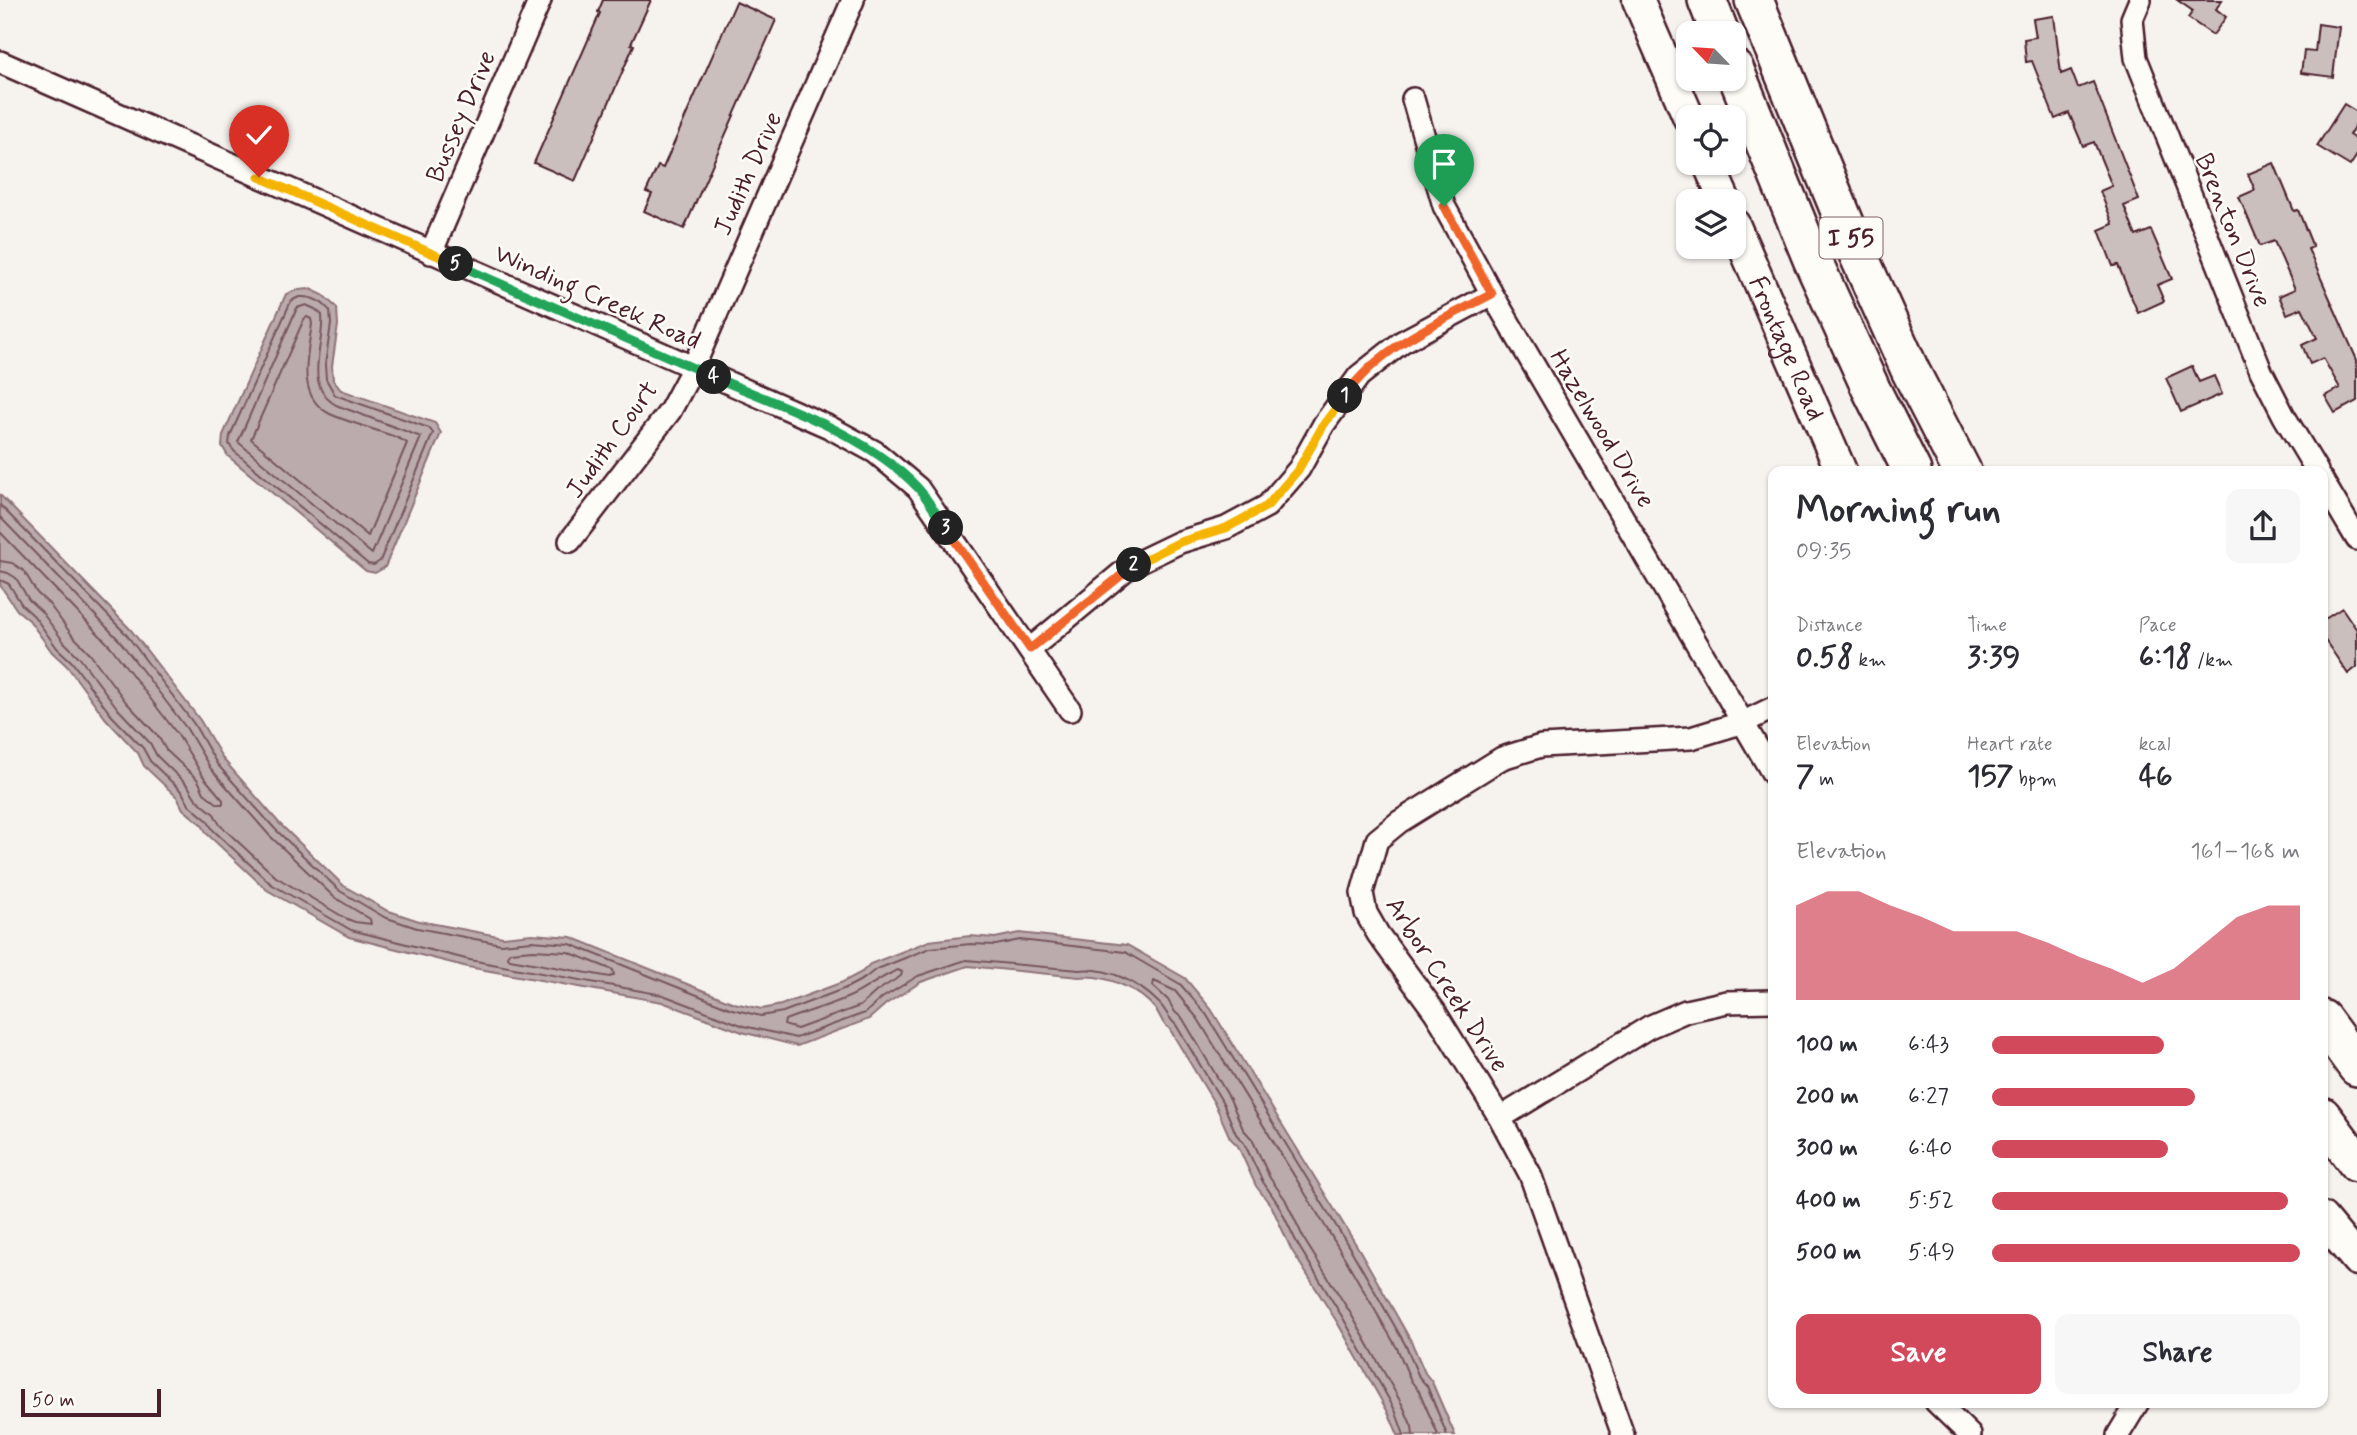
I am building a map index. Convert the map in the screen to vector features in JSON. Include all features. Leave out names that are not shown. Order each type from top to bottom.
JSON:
[{"type":"highway","points":[[1707,0],[1715,21]]},
{"type":"highway","name":"I 55","points":[[1754,0],[1853,243],[1910,370],[1959,466]]},
{"type":"highway","name":"I 55","points":[[1743,91],[1812,259],[1910,466]]},
{"type":"highway","points":[[2328,1027],[2357,1067]]},
{"type":"highway","points":[[2328,1124],[2357,1163]]},
{"type":"street","name":"Bussey Drive","points":[[432,253],[540,0]]},
{"type":"street","name":"Judith Drive","points":[[693,368],[853,0]]},
{"type":"street","points":[[1638,0],[1683,105]]},
{"type":"street","name":"Brenton Drive","points":[[2140,0],[2132,19],[2136,58],[2261,371],[2314,466]]},
{"type":"street","name":"Winding Creek Road","points":[[0,62],[829,427],[875,452],[918,488],[1070,710]]},
{"type":"street","name":"Hazelwood Drive","points":[[1413,99],[1444,206],[1492,294],[1768,765]]},
{"type":"street","name":"Frontage Road","points":[[1746,252],[1839,466]]},
{"type":"street","points":[[1030,649],[1130,566],[1180,542],[1226,528],[1267,506],[1298,470],[1324,424],[1359,376],[1402,342],[1492,294]]},
{"type":"street","name":"Judith Court","points":[[570,541],[670,411],[693,368]]},
{"type":"street","points":[[2328,490],[2357,538]]},
{"type":"street","name":"Arbor Creek Drive","points":[[1623,1435],[1530,1174],[1500,1118],[1435,1012],[1378,934],[1366,913],[1362,893],[1377,840],[1399,822],[1502,758],[1541,746],[1691,738],[1744,722],[1768,710]]},
{"type":"street","points":[[1500,1118],[1649,1027],[1686,1011],[1727,1002],[1768,1001]]},
{"type":"street","points":[[2328,1225],[2357,1260]]},
{"type":"street","points":[[1942,1408],[1970,1435]]},
{"type":"street","points":[[2118,1435],[2134,1408]]},
{"type":"water","points":[[310,289],[323,295],[337,308],[338,325],[332,366],[333,380],[341,390],[435,423],[441,433],[385,567],[375,573],[366,571],[228,456],[222,446],[223,435],[286,294]]},
{"type":"water","points":[[0,495],[131,630],[200,720],[223,759],[280,824],[344,886],[386,910],[419,921],[503,937],[532,934],[571,937],[734,1003],[762,1009],[781,1005],[843,982],[862,972],[870,964],[929,941],[970,936],[995,938],[1019,933],[1127,945],[1185,978],[1211,1009],[1360,1251],[1411,1341],[1455,1435],[1398,1435],[1337,1322],[1291,1249],[1272,1207],[1256,1186],[1216,1106],[1169,1028],[1141,996],[1121,984],[1100,978],[968,966],[921,982],[886,1004],[869,1019],[797,1046],[742,1032],[662,1002],[468,967],[349,937],[267,890],[207,834],[202,825],[183,809],[177,797],[144,766],[138,753],[106,719],[29,620],[17,610],[0,585]]},
{"type":"building","points":[[603,0],[651,0],[575,181],[534,163],[600,13],[598,12]]},
{"type":"building","points":[[2177,0],[2222,0],[2216,9],[2226,17],[2213,35],[2188,18],[2193,11]]},
{"type":"building","points":[[736,2],[776,20],[684,229],[644,211],[652,194],[646,192],[658,166],[663,168]]},
{"type":"building","points":[[2054,16],[2061,74],[2071,70],[2078,88],[2093,82],[2139,200],[2124,206],[2136,236],[2151,230],[2172,279],[2157,285],[2164,301],[2138,313],[2118,265],[2113,266],[2099,230],[2113,224],[2100,191],[2112,186],[2094,142],[2083,146],[2069,113],[2055,119],[2032,61],[2026,62],[2024,39],[2036,37],[2033,19]]},
{"type":"building","points":[[2318,24],[2339,27],[2333,77],[2301,73],[2304,51],[2315,52]]},
{"type":"building","points":[[2344,104],[2357,112],[2357,122],[2349,135],[2357,140],[2357,155],[2350,166],[2317,146]]},
{"type":"building","points":[[2274,163],[2294,211],[2298,210],[2313,247],[2308,249],[2357,360],[2357,401],[2335,413],[2325,396],[2340,388],[2323,358],[2310,364],[2302,345],[2317,338],[2302,308],[2287,314],[2279,296],[2295,289],[2274,241],[2260,246],[2239,197],[2255,190],[2248,174]]},
{"type":"building","points":[[2192,366],[2199,382],[2214,376],[2222,394],[2181,412],[2166,378]]},
{"type":"building","points":[[2342,608],[2357,630],[2357,667],[2348,674],[2328,645],[2328,617]]},
{"type":"route","points":[[259,177],[829,427],[875,452],[918,488],[1030,649],[1130,566],[1180,542],[1226,528],[1267,506],[1298,470],[1324,424],[1359,376],[1402,342],[1492,294],[1444,206]]}]
